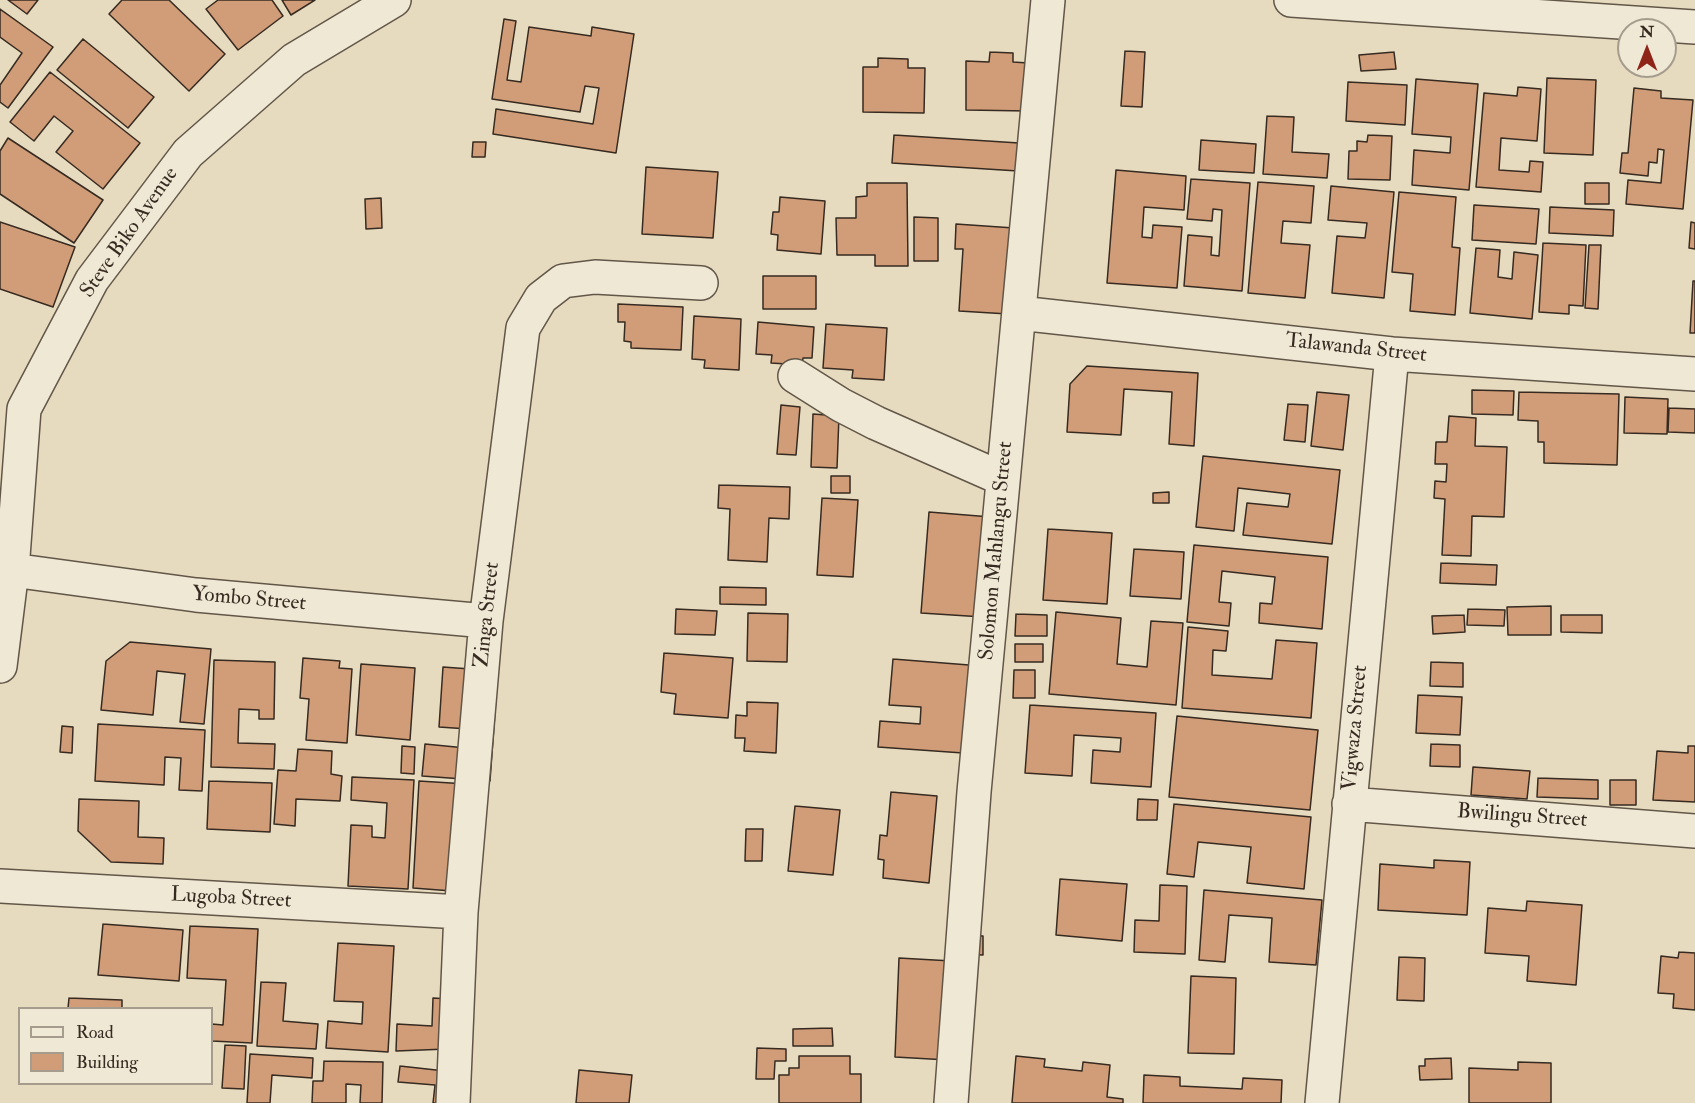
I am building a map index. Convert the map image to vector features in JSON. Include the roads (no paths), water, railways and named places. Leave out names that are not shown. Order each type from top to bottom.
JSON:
[{"type":"street","name":"Steve Biko Avenue","points":[[0,666],[12,570],[12,407],[92,280],[188,153],[294,60],[394,0]]},
{"type":"street","name":"Solomon Mahlangu Street","points":[[951,1103],[974,792],[1048,0]]},
{"type":"street","points":[[1291,0],[1635,11],[1695,27]]},
{"type":"street","name":"Zinga Street","points":[[453,1103],[461,912],[486,621],[523,328],[541,298],[563,281],[595,277],[700,283]]},
{"type":"street","name":"Talawanda Street","points":[[1019,313],[1392,354],[1695,374]]},
{"type":"street","name":"Vigwaza Street","points":[[1322,1103],[1392,354]]},
{"type":"street","points":[[795,376],[841,405],[876,423],[1004,479]]},
{"type":"street","name":"Yombo Street","points":[[12,570],[196,595],[486,621]]},
{"type":"street","name":"Bwilingu Street","points":[[1349,804],[1695,831]]},
{"type":"street","name":"Lugoba Street","points":[[0,886],[461,912]]}]
